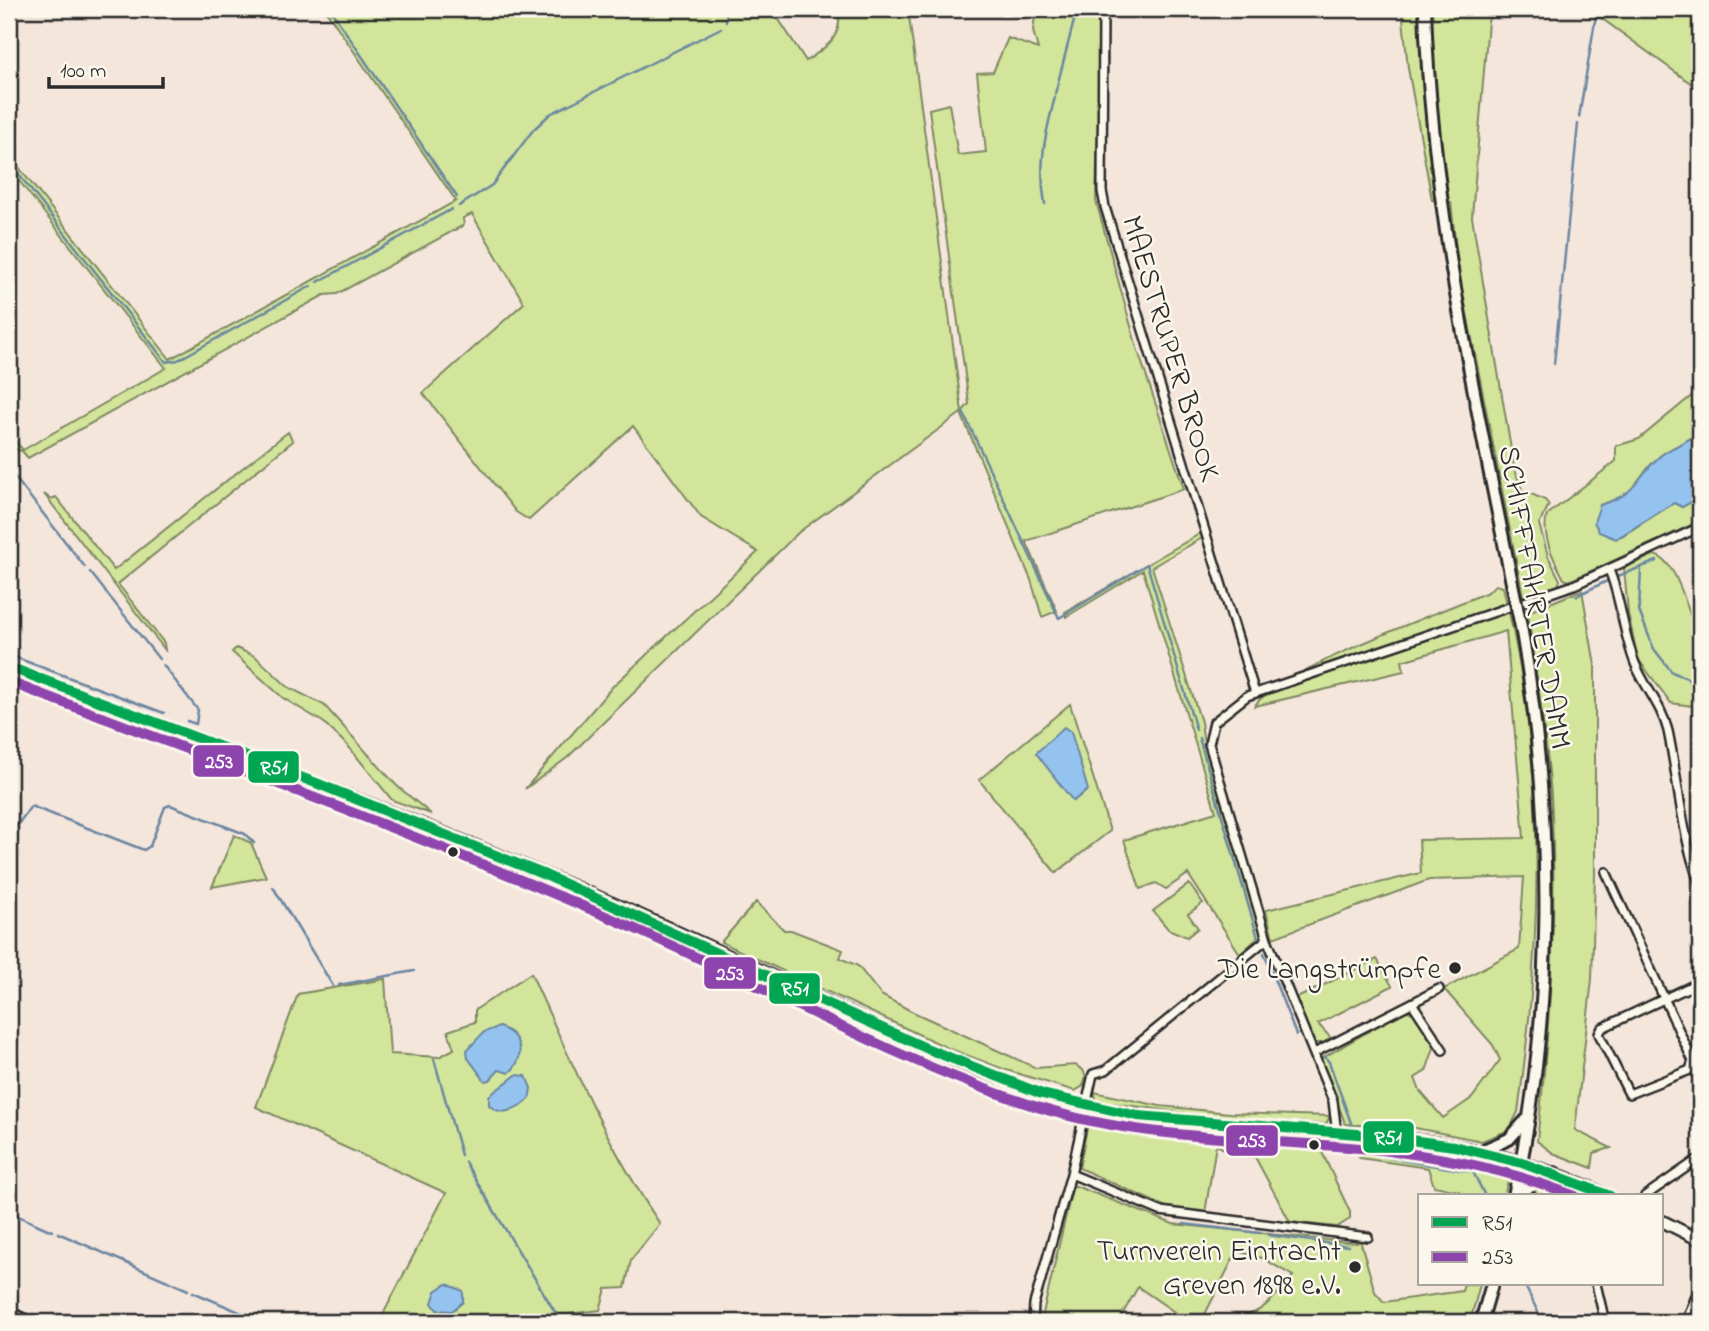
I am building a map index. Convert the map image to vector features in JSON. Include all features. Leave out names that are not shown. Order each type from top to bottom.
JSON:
[{"type":"main road","name":"SCHIFFFAHRTER DAMM","points":[[1425,9],[1434,138],[1453,274],[1522,632],[1537,736],[1545,852],[1545,949],[1522,1160],[1514,1194]]},
{"type":"main road","points":[[9,667],[507,858],[623,908],[956,1062],[1022,1087],[1087,1106],[1184,1123],[1429,1141],[1522,1160],[1605,1194]]},
{"type":"main road","points":[[1481,1151],[1509,1139],[1527,1118]]},
{"type":"main road","points":[[1522,1194],[1526,1188],[1555,1173]]},
{"type":"main road","points":[[1664,1222],[1700,1240]]},
{"type":"main road","points":[[1481,1322],[1491,1286]]},
{"type":"street","name":"MAESTRUPER BROOK","points":[[1103,9],[1102,191],[1105,207],[1255,693]]},
{"type":"street","points":[[1337,1134],[1333,1101],[1267,939],[1209,744],[1214,722],[1234,703],[1255,693],[1505,609],[1609,570],[1700,527]]},
{"type":"street","points":[[1609,570],[1620,596],[1637,668],[1660,709],[1668,730],[1685,841],[1700,884]]},
{"type":"street","points":[[1606,872],[1665,999],[1693,1061],[1690,1070],[1629,1094],[1614,1067],[1600,1031],[1665,999],[1700,982]]},
{"type":"street","points":[[1032,1322],[1034,1304],[1071,1174],[1093,1074],[1106,1070],[1267,939]]},
{"type":"street","points":[[1314,1053],[1439,989]]},
{"type":"street","points":[[1412,1003],[1443,1050]]},
{"type":"street","points":[[1648,1194],[1700,1158]]},
{"type":"street","points":[[1071,1174],[1160,1211],[1368,1237]]},
{"type":"street","points":[[1596,1286],[1605,1322]]},
{"type":"street","points":[[1686,1322],[1700,1286]]},
{"type":"street","points":[[9,1311],[32,1322]]},
{"type":"green space","points":[[325,9],[779,9],[774,12],[806,61],[827,46],[836,34],[838,9],[908,9],[962,412],[969,404],[929,109],[949,104],[958,155],[986,152],[977,73],[993,72],[1008,38],[1038,49],[1033,31],[1035,16],[1052,12],[1072,18],[1079,9],[1101,9],[1096,201],[1137,348],[1184,489],[1026,541],[1057,611],[1042,617],[1031,580],[961,413],[799,532],[567,758],[525,789],[613,686],[758,552],[701,517],[633,426],[529,520],[516,512],[423,393],[524,303],[472,214],[463,218],[464,225],[337,294],[324,295],[28,458],[22,451],[9,448],[9,434],[23,450],[166,368],[9,168],[9,155],[170,359],[456,201]]},
{"type":"green space","points":[[1402,9],[1492,9],[1488,22],[1472,217],[1514,467],[1522,490],[1545,500],[1549,505],[1539,524],[1548,556],[1560,580],[1558,586],[1523,596],[1458,268],[1451,202],[1432,200],[1408,68]]},
{"type":"green space","points":[[1594,9],[1700,9],[1700,90],[1593,12]]},
{"type":"green space","points":[[1700,389],[1698,433],[1659,457],[1631,490],[1600,505],[1622,536],[1674,503],[1682,507],[1700,497],[1700,521],[1569,581],[1564,579],[1547,539],[1547,515],[1616,461],[1616,446],[1639,439]]},
{"type":"green space","points":[[288,432],[293,441],[118,584],[164,643],[165,650],[44,494],[51,499],[56,497],[114,570]]},
{"type":"green space","points":[[1201,533],[1202,538],[1152,567],[1201,722],[1203,737],[1261,935],[1240,954],[1188,874],[1166,889],[1156,883],[1140,889],[1124,840],[1216,812],[1143,570],[1066,617],[1065,612]]},
{"type":"green space","points":[[1654,555],[1668,564],[1673,572],[1692,619],[1700,619],[1700,710],[1699,707],[1671,703],[1638,659],[1628,613],[1624,568]]},
{"type":"green space","points":[[1495,585],[1503,587],[1517,653],[1534,783],[1536,914],[1518,1112],[1509,1130],[1482,1141],[1400,1125],[1349,1125],[1345,1123],[1321,1059],[1405,1010],[1415,1014],[1435,1045],[1426,1071],[1415,1078],[1420,1091],[1443,1118],[1472,1098],[1500,1060],[1493,1045],[1444,989],[1519,949],[1524,877],[1429,880],[1273,938],[1266,910],[1421,873],[1419,840],[1524,838],[1506,631],[1402,661],[1404,671],[1255,706],[1268,693],[1325,661],[1488,592]]},
{"type":"green space","points":[[1582,590],[1595,665],[1595,874],[1592,979],[1575,1130],[1611,1148],[1594,1153],[1592,1168],[1553,1153],[1537,1141],[1552,969],[1554,882],[1547,750],[1528,612]]},
{"type":"green space","points":[[236,648],[255,656],[288,687],[324,705],[396,785],[431,814],[392,800],[348,746],[323,722],[283,698],[232,652]]},
{"type":"green space","points":[[9,672],[413,826],[412,829],[9,677]]},
{"type":"green space","points":[[1070,704],[1110,831],[1056,873],[979,780]]},
{"type":"green space","points":[[234,835],[251,843],[266,877],[212,887]]},
{"type":"green space","points":[[1189,884],[1203,903],[1188,914],[1198,928],[1187,937],[1168,929],[1153,911]]},
{"type":"green space","points":[[756,902],[784,930],[791,930],[843,950],[840,958],[858,966],[881,995],[1036,1068],[1075,1065],[1083,1070],[1086,1076],[1083,1086],[1075,1091],[1003,1069],[948,1048],[721,942]]},
{"type":"green space","points":[[1377,959],[1392,986],[1318,1024],[1330,1037],[1327,1043],[1313,1043],[1295,999]]},
{"type":"green space","points":[[531,973],[606,1133],[660,1224],[631,1260],[625,1288],[606,1289],[600,1310],[561,1315],[564,1322],[379,1322],[446,1193],[256,1107],[298,994],[385,979],[390,1054],[439,1057],[454,1049],[448,1031],[475,1022],[475,1010]]},
{"type":"green space","points":[[1094,1092],[1160,1106],[1230,1113],[1330,1116],[1326,1124],[1216,1117],[1097,1101]]},
{"type":"green space","points":[[1090,1114],[1225,1133],[1326,1143],[1330,1148],[1320,1148],[1350,1212],[1350,1219],[1337,1227],[1290,1222],[1255,1157],[1240,1156],[1216,1145],[1205,1213],[1166,1207],[1079,1168]]},
{"type":"green space","points":[[1354,1140],[1426,1148],[1501,1168],[1509,1177],[1505,1194],[1460,1194],[1459,1191],[1434,1186],[1428,1168],[1360,1158],[1354,1150],[1343,1149]]},
{"type":"green space","points":[[1554,1182],[1571,1183],[1595,1194],[1533,1194],[1538,1187]]},
{"type":"green space","points":[[1073,1185],[1173,1224],[1357,1243],[1360,1240],[1375,1292],[1384,1302],[1462,1291],[1463,1286],[1479,1286],[1470,1322],[1224,1322],[1227,1317],[1248,1315],[1265,1306],[1293,1276],[1262,1258],[1237,1251],[1201,1322],[1189,1322],[1138,1287],[1118,1322],[1041,1322]]},
{"type":"water","points":[[1700,430],[1700,497],[1682,507],[1674,503],[1616,539],[1599,532],[1594,522],[1600,505],[1629,491],[1659,457]]},
{"type":"water","points":[[1064,727],[1071,732],[1088,790],[1073,801],[1036,753]]},
{"type":"water","points":[[499,1027],[517,1040],[520,1053],[515,1067],[509,1073],[499,1070],[490,1080],[485,1081],[468,1058],[467,1050],[484,1032]]},
{"type":"water","points":[[516,1075],[526,1076],[531,1088],[529,1100],[504,1112],[494,1109],[489,1105],[489,1096]]},
{"type":"water","points":[[447,1284],[463,1291],[463,1302],[452,1311],[437,1310],[432,1303],[436,1291]]},
{"type":"waterway","points":[[330,9],[457,197]]},
{"type":"waterway","points":[[726,22],[727,9]]},
{"type":"waterway","points":[[1055,94],[1077,9]]},
{"type":"waterway","points":[[1579,117],[1597,9]]},
{"type":"waterway","points":[[459,206],[492,185],[533,130],[550,114],[721,28]]},
{"type":"waterway","points":[[1045,204],[1042,176],[1044,150],[1055,97]]},
{"type":"waterway","points":[[1554,364],[1578,124]]},
{"type":"waterway","points":[[9,162],[166,362],[178,360],[311,286]]},
{"type":"waterway","points":[[318,282],[452,209]]},
{"type":"waterway","points":[[963,412],[1059,618],[1147,564],[1196,730]]},
{"type":"waterway","points":[[9,470],[85,567]]},
{"type":"waterway","points":[[1618,576],[1657,561]]},
{"type":"waterway","points":[[1641,568],[1639,611],[1654,649],[1672,672],[1687,678],[1700,694]]},
{"type":"waterway","points":[[90,572],[159,659]]},
{"type":"waterway","points":[[1576,596],[1607,581]]},
{"type":"waterway","points":[[9,655],[164,713]]},
{"type":"waterway","points":[[163,665],[198,710],[196,724]]},
{"type":"waterway","points":[[187,721],[196,724]]},
{"type":"waterway","points":[[1199,738],[1258,938]]},
{"type":"waterway","points":[[9,837],[31,806],[144,850],[150,846],[165,807],[170,805],[245,834],[254,843]]},
{"type":"waterway","points":[[273,887],[333,986]]},
{"type":"waterway","points":[[1264,953],[1296,1035]]},
{"type":"waterway","points":[[339,985],[414,971]]},
{"type":"waterway","points":[[1324,1056],[1329,1062],[1351,1123]]},
{"type":"waterway","points":[[434,1059],[461,1155]]},
{"type":"waterway","points":[[1358,1143],[1356,1150],[1363,1154],[1473,1172],[1484,1194]]},
{"type":"waterway","points":[[465,1162],[561,1322]]},
{"type":"waterway","points":[[9,1212],[52,1231]]},
{"type":"waterway","points":[[1184,1224],[1260,1233]]},
{"type":"waterway","points":[[58,1233],[188,1290]]},
{"type":"waterway","points":[[1268,1235],[1348,1246]]},
{"type":"waterway","points":[[1525,1286],[1543,1322]]},
{"type":"waterway","points":[[193,1292],[244,1314],[247,1322]]},
{"type":"transit line","name":"R51","points":[[9,667],[316,783],[545,875],[928,1049],[1042,1094],[1138,1116],[1382,1136],[1454,1146],[1522,1163],[1605,1194]]},
{"type":"transit line","name":"253","points":[[9,682],[313,797],[540,888],[667,943],[928,1066],[1034,1106],[1076,1118],[1162,1133],[1337,1146],[1431,1157],[1504,1172],[1570,1194]]},
{"type":"place","name":"Die Langstrümpfe","points":[[1455,968]]},
{"type":"place","name":"Turnverein Eintracht Greven 1898 e.V.","points":[[1355,1267]]}]
